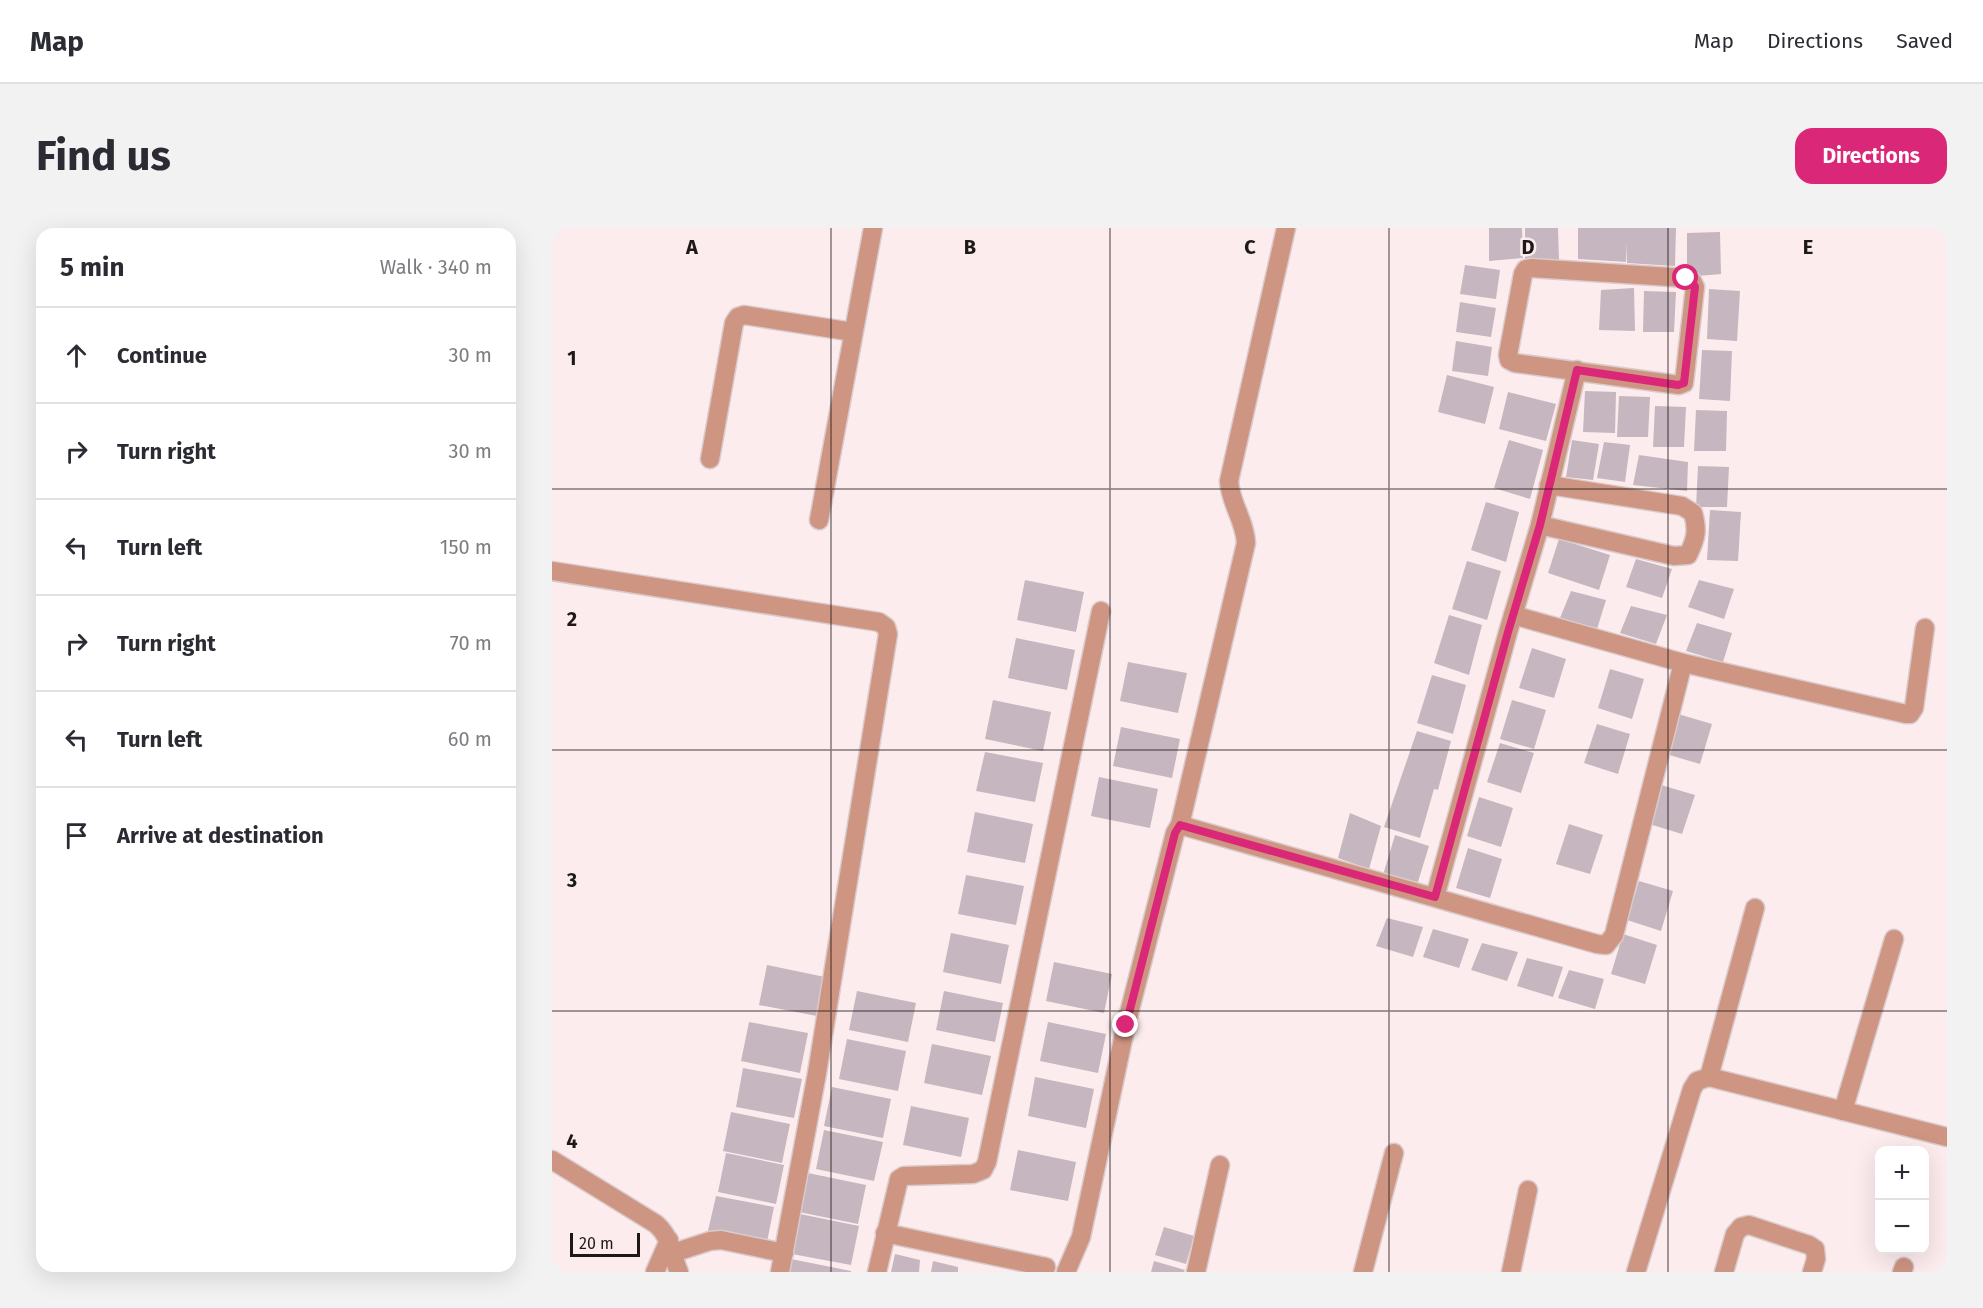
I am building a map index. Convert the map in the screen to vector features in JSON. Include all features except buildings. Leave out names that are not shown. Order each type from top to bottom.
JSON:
[{"type":"street","points":[[819,520],[873,228]]},
{"type":"street","points":[[1066,1272],[1081,1237],[1126,1025],[1175,833],[1180,825],[1246,543],[1246,533],[1230,493],[1229,480],[1286,228]]},
{"type":"street","points":[[1526,269],[1686,278],[1692,281],[1695,287],[1684,383],[1678,385],[1577,370],[1515,363],[1509,360],[1523,274],[1526,269]]},
{"type":"street","points":[[710,459],[734,323],[738,317],[744,315],[853,332]]},
{"type":"street","points":[[1435,897],[1540,525],[1577,370]]},
{"type":"street","points":[[1540,525],[1674,556],[1688,555],[1695,540],[1696,523],[1693,513],[1682,506],[1549,485]]},
{"type":"street","points":[[552,571],[879,622],[886,627],[888,634],[817,1072],[780,1272]]},
{"type":"street","points":[[877,1272],[898,1179],[904,1176],[973,1174],[983,1170],[987,1162],[1101,611]]},
{"type":"street","points":[[1513,615],[1683,663],[1906,714],[1910,714],[1914,708],[1925,628]]},
{"type":"street","points":[[1180,825],[1606,945],[1614,935],[1683,663]]},
{"type":"street","points":[[1709,1077],[1755,908]]},
{"type":"street","points":[[1843,1111],[1894,939]]},
{"type":"street","points":[[1636,1272],[1692,1089],[1697,1081],[1709,1077],[1947,1137]]},
{"type":"street","points":[[1362,1272],[1394,1153]]},
{"type":"street","points":[[552,1160],[656,1224],[665,1232],[679,1272]]},
{"type":"street","points":[[1196,1272],[1220,1165]]},
{"type":"street","points":[[1511,1272],[1527,1190]]},
{"type":"street","points":[[1724,1272],[1735,1234],[1741,1227],[1749,1225],[1815,1249],[1816,1259],[1812,1272]]},
{"type":"street","points":[[885,1233],[1046,1267]]},
{"type":"street","points":[[671,1246],[721,1240],[784,1254]]},
{"type":"street","points":[[655,1272],[671,1246]]},
{"type":"route","points":[[1126,1025],[1175,833],[1180,825],[1435,897],[1540,525],[1577,370],[1678,385],[1684,383],[1695,287],[1692,281],[1686,278]]}]
